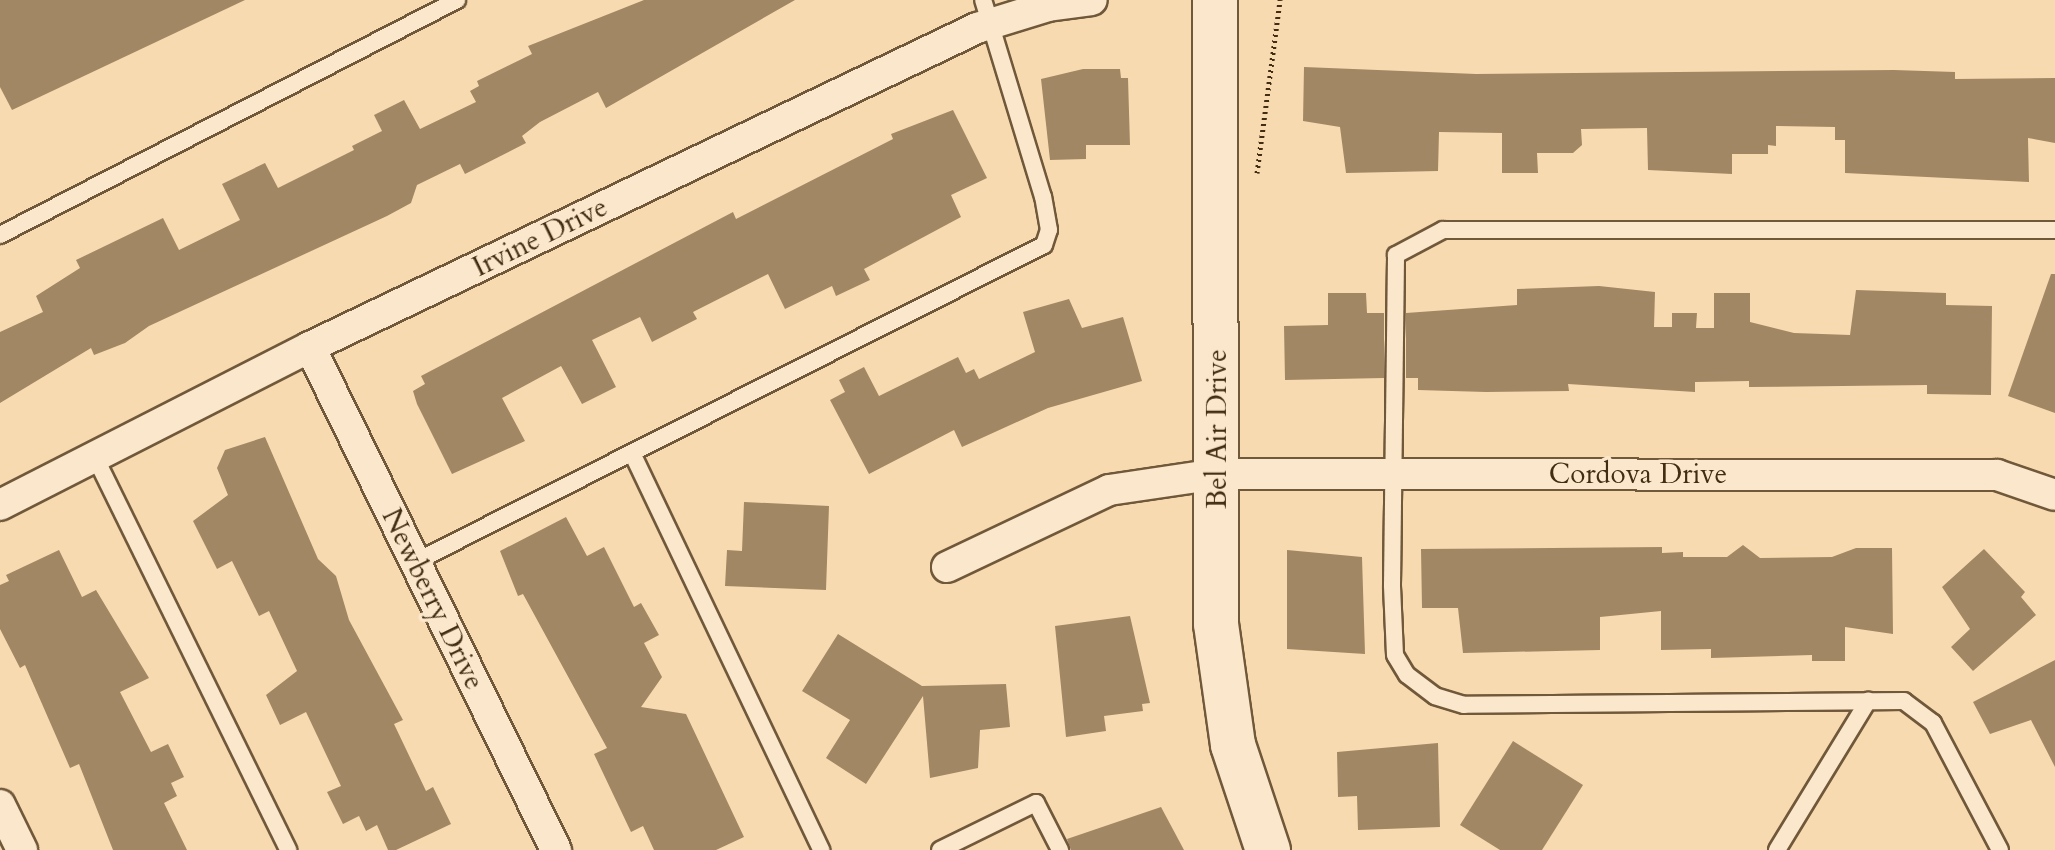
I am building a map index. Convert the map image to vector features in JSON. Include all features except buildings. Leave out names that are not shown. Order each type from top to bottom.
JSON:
[{"type":"street","name":"Irvine Drive","points":[[0,505],[310,347],[987,12],[1092,0]]},
{"type":"street","name":"Bel Air Drive","points":[[1215,0],[1216,624],[1233,745],[1268,850]]},
{"type":"street","name":"Newberry Drive","points":[[310,347],[556,850]]},
{"type":"street","name":"Cordova Drive","points":[[947,567],[1109,490],[1218,474],[1997,475],[2055,495]]},
{"type":"street","points":[[0,805],[22,850]]},
{"type":"lane","points":[[0,235],[457,0]]},
{"type":"lane","points":[[415,562],[1044,245],[1049,230],[1043,197],[987,12]]},
{"type":"lane","points":[[2000,850],[1922,709],[1904,701],[1464,705],[1435,696],[1407,675],[1395,655],[1392,474],[1396,255],[1425,235],[2055,230]]},
{"type":"lane","points":[[632,453],[821,850]]},
{"type":"lane","points":[[95,457],[288,850]]},
{"type":"lane","points":[[1777,850],[1868,701]]},
{"type":"lane","points":[[940,850],[1036,803],[1060,850]]},
{"type":"path","points":[[1255,190],[1280,0]]}]
